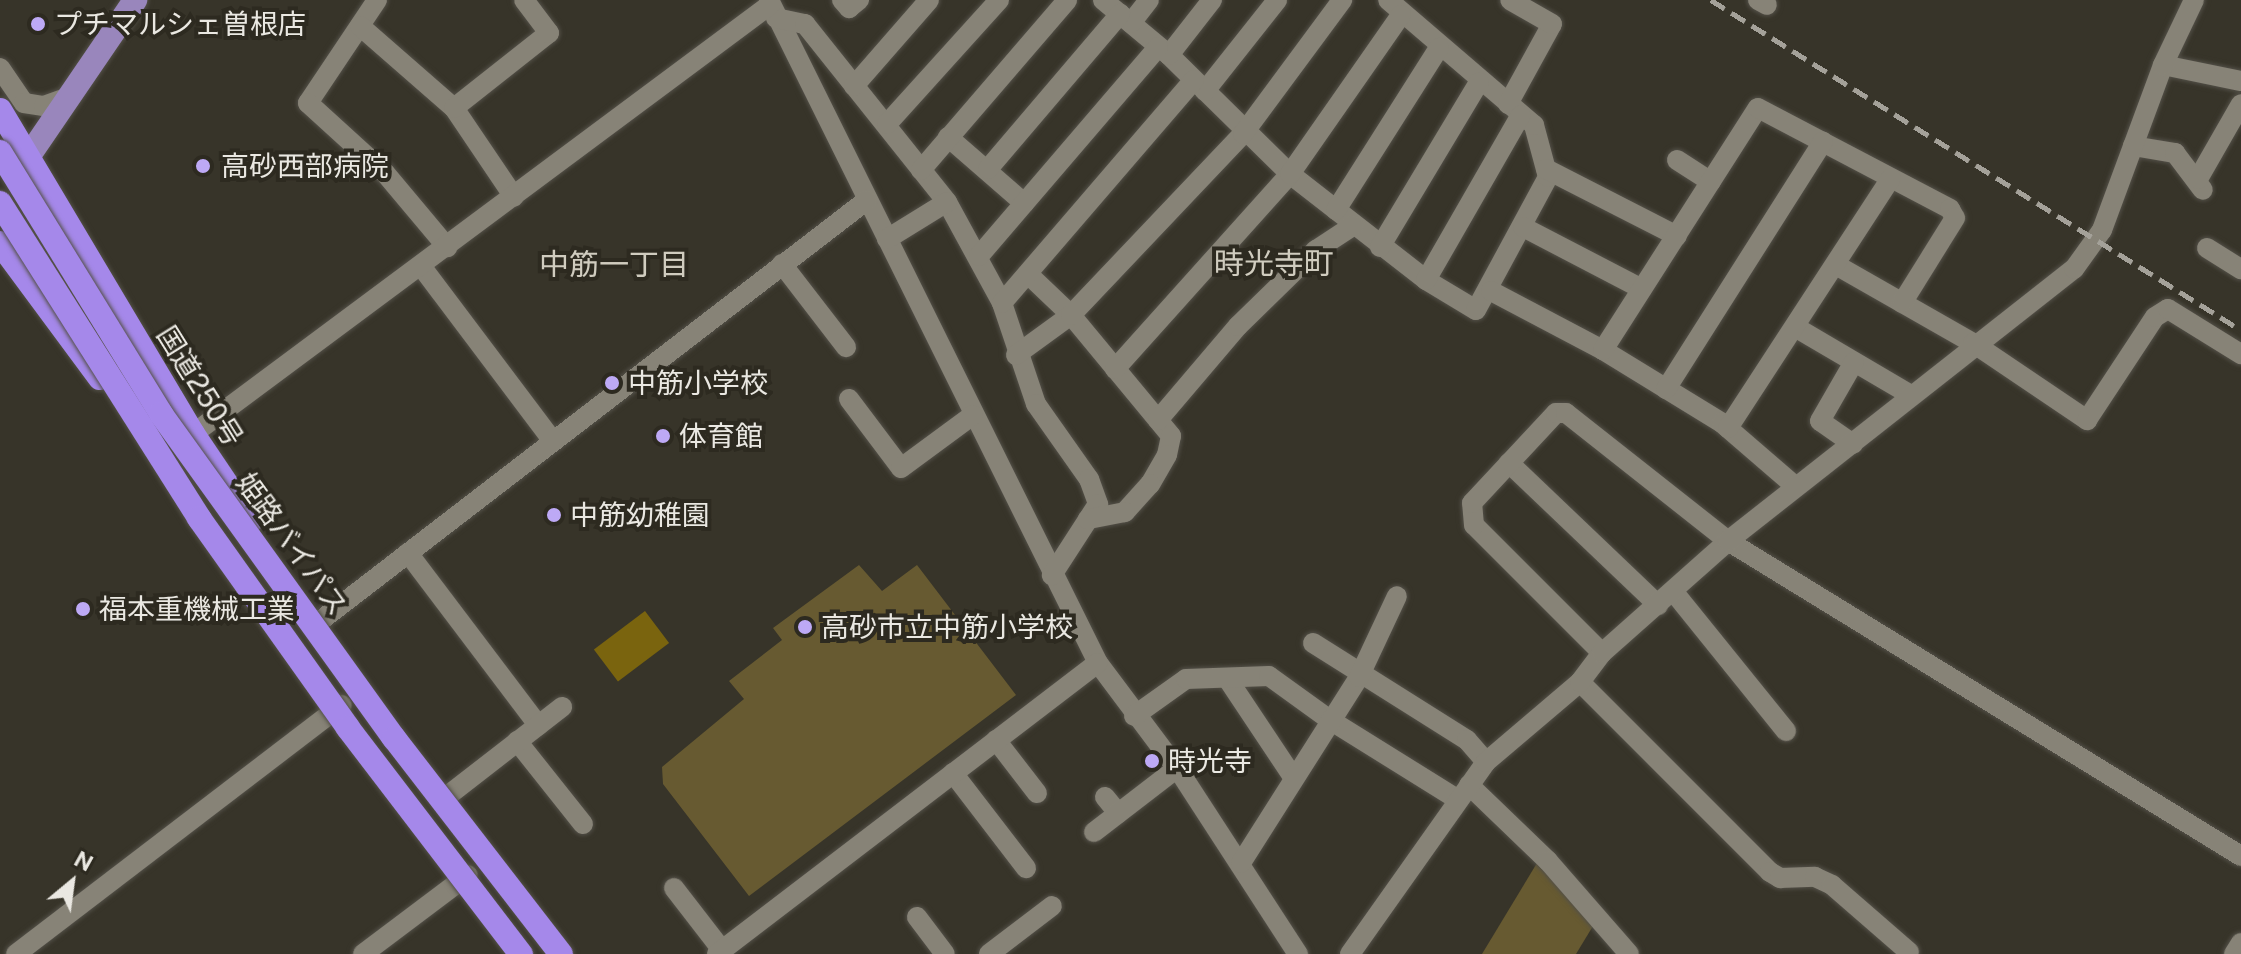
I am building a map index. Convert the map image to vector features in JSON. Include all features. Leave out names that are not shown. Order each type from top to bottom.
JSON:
[{"type":"highway","name":"国道250号","points":[[3,91],[26,160],[193,434],[320,621],[560,954]]},
{"type":"highway","name":"姫路バイパス","points":[[0,152],[161,414],[394,738],[560,954]]},
{"type":"highway","points":[[26,160],[0,206],[199,518],[348,728],[521,954]]},
{"type":"highway","points":[[0,243],[206,513],[342,705],[529,954]]},
{"type":"main road","points":[[26,160],[63,99],[135,0]]},
{"type":"street","points":[[377,0],[308,103],[385,173],[447,247]]},
{"type":"street","points":[[454,108],[549,33],[524,0]]},
{"type":"street","points":[[842,0],[849,8],[859,0]]},
{"type":"street","points":[[854,86],[929,0]]},
{"type":"street","points":[[887,124],[999,0]]},
{"type":"street","points":[[921,170],[1067,0]]},
{"type":"street","points":[[1103,0],[1164,51],[1243,134],[1290,174],[1380,247],[1476,310],[1491,291],[1548,177],[1534,125],[1479,82],[1394,7],[1290,174],[1115,369]]},
{"type":"street","points":[[988,169],[1126,19],[1149,0]]},
{"type":"street","points":[[979,256],[1212,0]]},
{"type":"street","points":[[1002,303],[1277,0]]},
{"type":"street","points":[[1016,355],[1071,315],[1243,134],[1342,0]]},
{"type":"street","points":[[1426,280],[1514,110],[1552,24],[1510,0]]},
{"type":"street","points":[[1350,954],[1486,762],[1580,682],[1602,653],[1728,541],[1853,444],[1973,343],[2074,269],[2090,250],[2163,65],[2194,0]]},
{"type":"street","points":[[772,7],[805,24],[947,202],[1002,303],[1016,355],[1036,404],[1089,479],[1098,504],[1052,575]]},
{"type":"street","points":[[193,434],[772,7]]},
{"type":"street","points":[[772,7],[1098,663],[1134,716],[1177,768],[1298,954]]},
{"type":"street","points":[[360,26],[454,108],[514,197]]},
{"type":"street","points":[[1336,210],[1439,48]]},
{"type":"street","points":[[2163,65],[2241,81]]},
{"type":"street","points":[[0,68],[3,91],[21,102],[37,107],[63,99]]},
{"type":"street","points":[[1380,247],[1479,82]]},
{"type":"street","points":[[2133,146],[2175,153],[2200,185],[2241,104]]},
{"type":"street","points":[[1603,350],[1758,108],[1950,209],[1955,218],[1902,303]]},
{"type":"street","points":[[948,137],[1024,203]]},
{"type":"street","points":[[1666,389],[1823,142]]},
{"type":"street","points":[[1677,160],[1711,182]]},
{"type":"street","points":[[1546,169],[1677,236]]},
{"type":"street","points":[[1728,428],[1891,178]]},
{"type":"street","points":[[320,621],[867,200]]},
{"type":"street","points":[[887,239],[947,202]]},
{"type":"street","points":[[1158,420],[1238,326],[1316,250],[1354,225]]},
{"type":"street","points":[[1523,227],[1642,289]]},
{"type":"street","points":[[2207,248],[2241,269]]},
{"type":"street","points":[[782,264],[827,305],[846,347]]},
{"type":"street","points":[[1836,265],[1973,343],[2087,420],[2155,317],[2168,309],[2241,354]]},
{"type":"street","points":[[421,266],[553,441]]},
{"type":"street","points":[[1029,275],[1071,315],[1171,436],[1167,455],[1150,484],[1125,512],[1088,519]]},
{"type":"street","points":[[1491,291],[1603,350],[1728,428],[1795,486]]},
{"type":"street","points":[[1795,327],[1911,395]]},
{"type":"street","points":[[1853,444],[1820,421],[1854,362]]},
{"type":"street","points":[[849,399],[901,468],[973,415]]},
{"type":"street","points":[[1602,653],[1474,525],[1472,503],[1556,413],[1566,413],[1728,541],[2241,856]]},
{"type":"street","points":[[1509,463],[1666,598],[1777,706],[1786,731]]},
{"type":"street","points":[[408,553],[538,725]]},
{"type":"street","points":[[1241,863],[1361,673],[1397,596]]},
{"type":"street","points":[[1313,643],[1467,740],[1486,762]]},
{"type":"street","points":[[674,888],[719,952],[1098,663]]},
{"type":"street","points":[[1134,716],[1186,679],[1229,681],[1256,674],[1269,676],[1330,720],[1463,792],[1548,861],[1629,954]]},
{"type":"street","points":[[1229,681],[1293,777]]},
{"type":"street","points":[[1580,682],[1770,872],[1780,878],[1815,877],[1832,885],[1909,952]]},
{"type":"street","points":[[16,954],[342,705]]},
{"type":"street","points":[[446,797],[562,707]]},
{"type":"street","points":[[996,740],[1037,793]]},
{"type":"street","points":[[517,741],[583,824]]},
{"type":"street","points":[[1094,832],[1112,805],[1177,768]]},
{"type":"street","points":[[953,773],[1019,845],[1026,868]]},
{"type":"street","points":[[363,954],[468,875]]},
{"type":"street","points":[[989,954],[1052,906]]},
{"type":"street","points":[[917,917],[945,954]]},
{"type":"street","points":[[2234,954],[2241,943]]},
{"type":"shaded area","points":[[859,565],[882,591],[917,565],[1016,695],[749,896],[663,784],[662,767],[744,699],[729,681],[782,640],[773,628]]},
{"type":"shaded area","points":[[645,611],[669,643],[618,681],[594,650]]},
{"type":"shaded area","points":[[1537,863],[1593,926],[1576,954],[1482,954]]},
{"type":"railway","points":[[1711,0],[2241,330]]},
{"type":"place","name":"プチマルシェ曽根店","points":[[38,24]]},
{"type":"place","name":"高砂西部病院","points":[[203,166]]},
{"type":"place","name":"中筋小学校","points":[[612,383]]},
{"type":"place","name":"体育館","points":[[663,436]]},
{"type":"place","name":"中筋幼稚園","points":[[554,515]]},
{"type":"place","name":"福本重機械工業","points":[[83,609]]},
{"type":"place","name":"高砂市立中筋小学校","points":[[805,627]]},
{"type":"place","name":"時光寺","points":[[1152,761]]},
{"type":"district","name":"時光寺町","points":[[1274,263]]},
{"type":"district","name":"中筋一丁目","points":[[614,264]]}]
